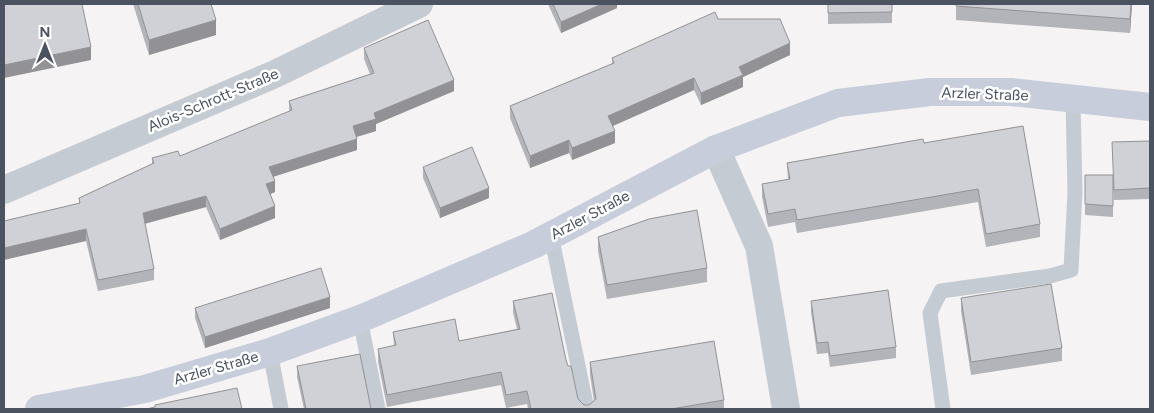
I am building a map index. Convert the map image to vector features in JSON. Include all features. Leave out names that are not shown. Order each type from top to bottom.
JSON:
[{"type":"main road","name":"Arzler Straße","points":[[39,409],[144,389],[270,352],[360,319],[551,236],[716,149],[838,103],[930,92],[1011,92],[1150,107]]},
{"type":"street","name":"Alois-Schrott-Straße","points":[[4,190],[276,74],[419,4]]},
{"type":"street","points":[[716,149],[760,246],[786,409]]},
{"type":"lane","points":[[943,409],[930,313],[941,291],[1050,276],[1071,270],[1075,192],[1073,100]]},
{"type":"lane","points":[[551,236],[587,409]]},
{"type":"lane","points":[[360,319],[378,409]]},
{"type":"lane","points":[[270,352],[282,409]]},
{"type":"building","points":[[4,4],[82,4],[91,47],[4,65]]},
{"type":"building","points":[[138,4],[211,4],[216,20],[149,40]]},
{"type":"building","points":[[553,4],[602,4],[561,22]]},
{"type":"building","points":[[828,4],[892,4],[892,12],[828,13]]},
{"type":"building","points":[[956,4],[1131,4],[1130,19],[956,6]]},
{"type":"building","points":[[715,12],[718,19],[780,19],[790,43],[739,67],[743,75],[701,93],[694,78],[608,116],[615,131],[572,148],[569,140],[530,156],[510,106],[614,63],[612,58]]},
{"type":"building","points":[[428,20],[454,80],[374,113],[376,119],[353,126],[357,139],[269,167],[275,181],[266,184],[275,206],[220,229],[206,196],[143,213],[154,269],[98,280],[86,229],[4,248],[4,221],[80,203],[79,198],[154,163],[152,158],[178,151],[180,156],[292,110],[289,101],[374,73],[364,48]]},
{"type":"building","points":[[1023,126],[1040,224],[986,234],[978,189],[797,220],[795,209],[768,214],[762,184],[790,179],[787,163],[923,139],[924,143]]},
{"type":"building","points":[[1150,141],[1150,188],[1114,190],[1112,142]]},
{"type":"building","points":[[472,147],[489,188],[440,208],[423,167]]},
{"type":"building","points":[[1085,175],[1113,175],[1113,206],[1085,204]]},
{"type":"building","points":[[697,210],[707,268],[607,285],[598,237],[649,219]]},
{"type":"building","points":[[321,268],[330,297],[205,337],[195,308]]},
{"type":"building","points":[[1051,284],[1062,348],[971,362],[961,298]]},
{"type":"building","points":[[888,290],[896,347],[830,356],[828,342],[817,343],[811,301]]},
{"type":"building","points":[[552,293],[566,360],[568,366],[571,366],[578,399],[584,405],[589,405],[596,399],[590,362],[714,341],[724,400],[671,409],[531,409],[527,391],[506,395],[501,372],[387,395],[378,349],[396,345],[393,332],[455,319],[459,341],[520,329],[513,301]]},
{"type":"building","points":[[360,354],[371,409],[306,409],[297,366]]},
{"type":"building","points":[[237,388],[242,409],[146,409],[155,407],[155,405]]}]
